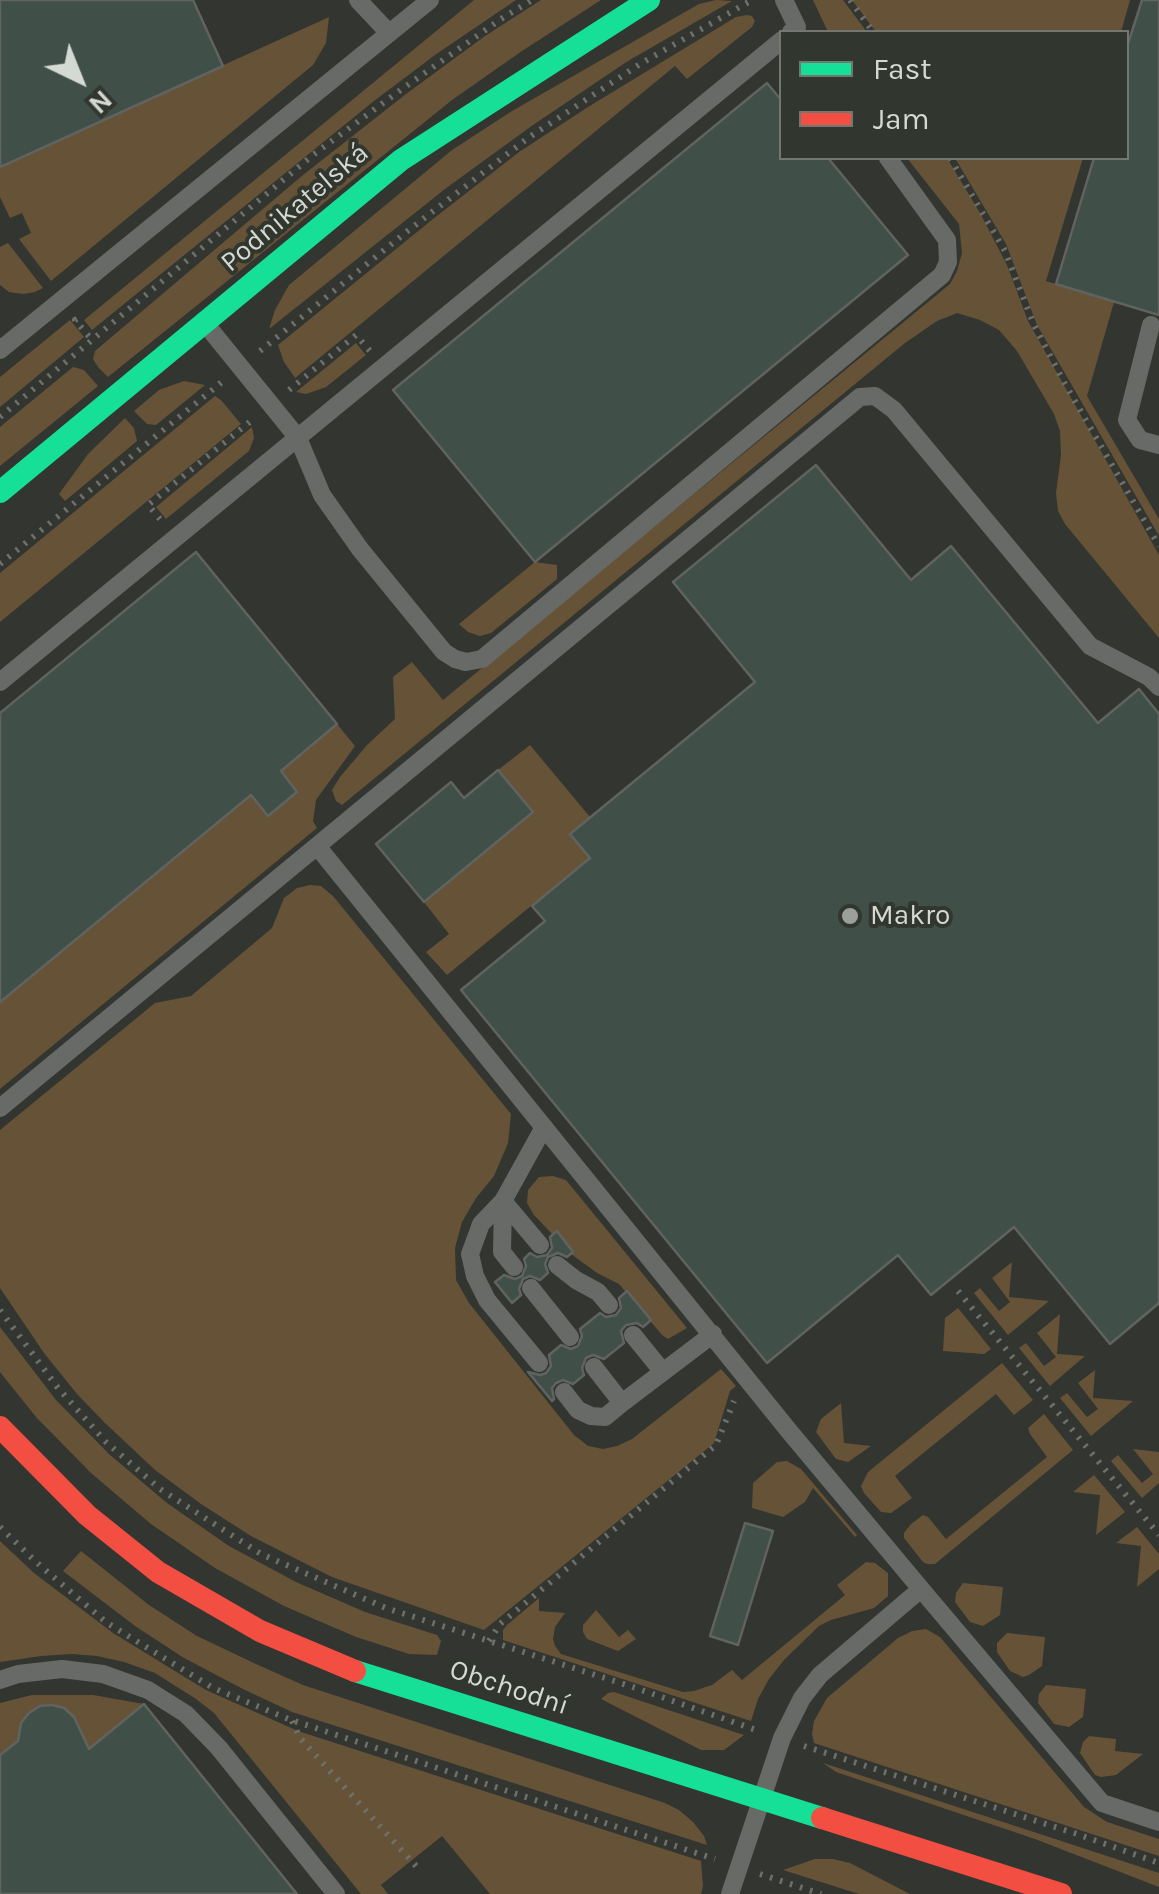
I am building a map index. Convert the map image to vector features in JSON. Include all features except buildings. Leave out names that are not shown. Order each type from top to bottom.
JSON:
[{"type":"street","name":"Podnikatelská","points":[[0,492],[400,160],[649,0]]},
{"type":"street","name":"Obchodní","points":[[0,1427],[87,1515],[158,1572],[260,1631],[354,1670],[1061,1894]]},
{"type":"lane","points":[[358,0],[389,33]]},
{"type":"lane","points":[[0,326],[4,347],[430,0]]},
{"type":"lane","points":[[784,0],[796,30]]},
{"type":"lane","points":[[0,682],[779,42]]},
{"type":"lane","points":[[204,322],[298,438],[322,495],[360,549],[444,652],[455,660],[482,659],[942,275],[948,262],[947,240],[889,160]]},
{"type":"lane","points":[[1151,325],[1127,420],[1140,440],[1159,445]]},
{"type":"lane","points":[[0,1108],[860,398],[874,396],[894,410],[1090,646],[1149,677],[1159,688]]},
{"type":"lane","points":[[317,846],[751,1382],[1102,1804],[1159,1822]]},
{"type":"lane","points":[[540,1362],[487,1300],[470,1254],[481,1224],[503,1202],[544,1127]]},
{"type":"lane","points":[[503,1202],[540,1245]]},
{"type":"lane","points":[[503,1202],[502,1252],[514,1267]]},
{"type":"lane","points":[[557,1266],[598,1292],[609,1306]]},
{"type":"lane","points":[[531,1288],[570,1337]]},
{"type":"lane","points":[[564,1392],[578,1410],[605,1417],[712,1334]]},
{"type":"lane","points":[[634,1335],[663,1372]]},
{"type":"lane","points":[[594,1367],[622,1403]]},
{"type":"lane","points":[[730,1894],[782,1738],[802,1698],[820,1675],[921,1589]]},
{"type":"lane","points":[[0,1680],[62,1669],[103,1674],[148,1690],[186,1714],[219,1748],[336,1894]]},
{"type":"path","points":[[0,416],[313,155],[532,0]]},
{"type":"path","points":[[0,564],[405,233],[528,138],[640,64],[752,0]]},
{"type":"path","points":[[850,0],[872,30]]},
{"type":"path","points":[[951,160],[1005,251],[1034,326],[1065,384],[1159,546]]},
{"type":"path","points":[[958,1291],[1159,1534]]},
{"type":"path","points":[[0,1310],[58,1388],[106,1442],[160,1489],[261,1554],[386,1608],[1078,1834],[1159,1864]]},
{"type":"path","points":[[489,1641],[500,1624],[716,1446],[736,1395],[751,1382]]},
{"type":"path","points":[[0,1527],[107,1623],[213,1688],[291,1720],[821,1894]]},
{"type":"path","points":[[291,1720],[300,1738],[416,1866]]},
{"type":"shaded area","points":[[474,0],[516,0],[374,101],[92,330],[84,320]]},
{"type":"shaded area","points":[[541,0],[601,0],[452,100],[108,377],[98,367],[93,359],[95,351],[303,175],[406,94]]},
{"type":"shaded area","points":[[813,0],[843,0],[866,30],[827,30]]},
{"type":"shaded area","points":[[852,0],[1130,0],[1122,30],[874,30]]},
{"type":"shaded area","points":[[732,1],[628,61],[533,125],[445,189],[269,329],[289,285],[452,150],[512,111],[699,4]]},
{"type":"shaded area","points":[[747,15],[755,21],[752,27],[687,79],[675,66],[295,378],[278,345],[433,219],[519,152],[588,107],[736,17]]},
{"type":"shaded area","points":[[329,17],[326,43],[313,65],[51,281],[19,239],[31,233],[22,213],[10,218],[0,197],[0,167]]},
{"type":"shaded area","points":[[909,160],[948,160],[980,213],[1007,265],[1028,321],[1159,555],[1159,638],[1058,511],[1060,431],[1017,351],[999,330],[957,313],[937,321],[905,343],[342,805],[336,801],[332,790],[340,777],[395,719],[393,677],[412,662],[443,700],[950,284],[962,253],[959,224]]},
{"type":"shaded area","points":[[956,160],[1082,160],[1046,281],[1114,302],[1087,396],[1159,519],[1159,536],[1037,325],[1006,244]]},
{"type":"shaded area","points":[[8,243],[43,288],[23,294],[9,292],[0,285],[0,247]]},
{"type":"shaded area","points":[[70,320],[84,337],[0,407],[0,377]]},
{"type":"shaded area","points":[[356,343],[366,355],[326,387],[306,394],[296,392]]},
{"type":"shaded area","points":[[73,367],[84,370],[98,386],[0,466],[0,427]]},
{"type":"shaded area","points":[[184,381],[205,385],[156,425],[147,424],[134,411],[159,390]]},
{"type":"shaded area","points":[[215,396],[241,424],[0,622],[0,573]]},
{"type":"shaded area","points":[[125,418],[134,428],[137,441],[65,501],[59,494],[88,454]]},
{"type":"shaded area","points":[[252,427],[254,438],[249,451],[166,519],[156,507]]},
{"type":"shaded area","points":[[535,562],[557,565],[557,579],[491,633],[480,636],[459,624]]},
{"type":"shaded area","points":[[337,724],[355,746],[316,800],[313,821],[317,828],[0,1089],[0,1002],[251,795],[269,816],[297,792],[281,771]]},
{"type":"shaded area","points":[[530,745],[610,841],[447,975],[426,952],[449,934],[424,902],[532,812],[498,770]]},
{"type":"shaded area","points":[[321,886],[333,896],[511,1114],[508,1143],[494,1176],[462,1222],[455,1248],[456,1280],[469,1303],[574,1435],[588,1446],[617,1446],[632,1439],[721,1369],[736,1386],[730,1391],[714,1443],[484,1630],[332,1577],[251,1536],[201,1504],[155,1470],[77,1394],[0,1288],[0,1130],[155,1003],[191,996],[272,928],[284,898],[297,888]]},
{"type":"shaded area","points":[[539,1177],[566,1180],[687,1328],[668,1339],[662,1335],[619,1284],[571,1254],[534,1215],[527,1203],[528,1190]]},
{"type":"shaded area","points":[[1012,1262],[1009,1297],[1049,1301],[1008,1335],[974,1293],[980,1288],[999,1311],[1010,1302],[992,1278]]},
{"type":"shaded area","points":[[958,1308],[991,1349],[984,1354],[943,1351],[945,1318]]},
{"type":"shaded area","points":[[1060,1314],[1057,1354],[1085,1356],[1050,1386],[1019,1348],[1026,1343],[1044,1366],[1056,1357],[1037,1333]]},
{"type":"shaded area","points":[[0,1327],[56,1400],[109,1454],[167,1503],[229,1546],[296,1582],[365,1612],[437,1635],[441,1641],[437,1655],[409,1654],[356,1637],[284,1606],[215,1568],[151,1524],[91,1473],[36,1417],[0,1372]]},
{"type":"shaded area","points":[[1002,1363],[1033,1400],[1014,1415],[996,1394],[895,1476],[912,1498],[891,1513],[881,1512],[861,1486],[868,1472]]},
{"type":"shaded area","points":[[1095,1370],[1093,1398],[1133,1401],[1091,1436],[1060,1398],[1067,1393],[1087,1417],[1098,1409],[1078,1383]]},
{"type":"shaded area","points":[[841,1403],[844,1443],[871,1446],[848,1462],[836,1459],[816,1432],[821,1419]]},
{"type":"shaded area","points":[[1044,1414],[1073,1450],[935,1564],[923,1562],[904,1538],[911,1524],[923,1515],[928,1517],[946,1539],[1047,1457],[1028,1428]]},
{"type":"shaded area","points":[[1133,1449],[1159,1452],[1159,1483],[1142,1498],[1111,1461],[1118,1455],[1142,1483],[1153,1474]]},
{"type":"shaded area","points":[[787,1461],[801,1469],[855,1537],[813,1488],[805,1502],[783,1517],[752,1508],[753,1483],[777,1462]]},
{"type":"shaded area","points":[[1094,1475],[1125,1512],[1096,1535],[1100,1495],[1073,1492]]},
{"type":"shaded area","points":[[1137,1527],[1159,1554],[1159,1569],[1137,1587],[1141,1546],[1116,1543]]},
{"type":"shaded area","points":[[0,1541],[34,1573],[113,1633],[206,1690],[298,1731],[701,1861],[701,1894],[490,1894],[442,1836],[381,1885],[388,1894],[361,1894],[214,1713],[196,1699],[155,1673],[97,1656],[72,1654],[0,1662]]},
{"type":"shaded area","points":[[81,1551],[149,1605],[197,1636],[256,1664],[303,1685],[665,1803],[693,1822],[707,1845],[292,1712],[243,1689],[135,1626],[63,1571]]},
{"type":"shaded area","points":[[866,1562],[875,1563],[888,1573],[888,1596],[874,1608],[819,1626],[769,1679],[751,1721],[503,1640],[507,1625],[539,1598],[539,1611],[565,1613],[555,1627],[553,1639],[561,1654],[683,1692],[694,1691],[712,1685],[732,1670],[742,1680],[845,1595],[837,1585]]},
{"type":"shaded area","points":[[963,1583],[1003,1587],[1000,1615],[983,1626],[970,1622],[955,1602]]},
{"type":"shaded area","points":[[596,1610],[619,1637],[628,1630],[636,1639],[618,1651],[587,1639],[583,1625]]},
{"type":"shaded area","points":[[926,1629],[940,1637],[1084,1807],[1107,1822],[1159,1839],[1159,1856],[814,1743],[814,1721],[827,1698],[898,1638]]},
{"type":"shaded area","points":[[1007,1633],[1045,1637],[1042,1666],[1023,1677],[1010,1671],[997,1652],[997,1643]]},
{"type":"shaded area","points":[[1046,1685],[1086,1689],[1083,1717],[1069,1727],[1054,1724],[1038,1703]]},
{"type":"shaded area","points":[[613,1692],[744,1735],[724,1750],[701,1750],[601,1699]]},
{"type":"shaded area","points":[[32,1695],[93,1695],[144,1704],[0,1820],[79,1741],[74,1717],[64,1708],[40,1706],[21,1723],[20,1740],[0,1755],[0,1703]]},
{"type":"shaded area","points":[[1089,1736],[1116,1739],[1115,1751],[1143,1754],[1116,1775],[1095,1775],[1080,1753]]},
{"type":"shaded area","points":[[823,1763],[1159,1873],[1159,1887],[1035,1839],[836,1772]]},
{"type":"shaded area","points":[[815,1859],[850,1863],[910,1894],[859,1894],[783,1870]]},
{"type":"traffic: fast","points":[[0,492],[401,160],[649,0]]},
{"type":"traffic: fast","points":[[355,1671],[822,1818]]},
{"type":"traffic: jam","points":[[0,1427],[87,1515],[158,1572],[260,1631],[355,1671]]},
{"type":"traffic: jam","points":[[822,1818],[1061,1894]]},
{"type":"place","name":"Makro","points":[[850,916]]}]
